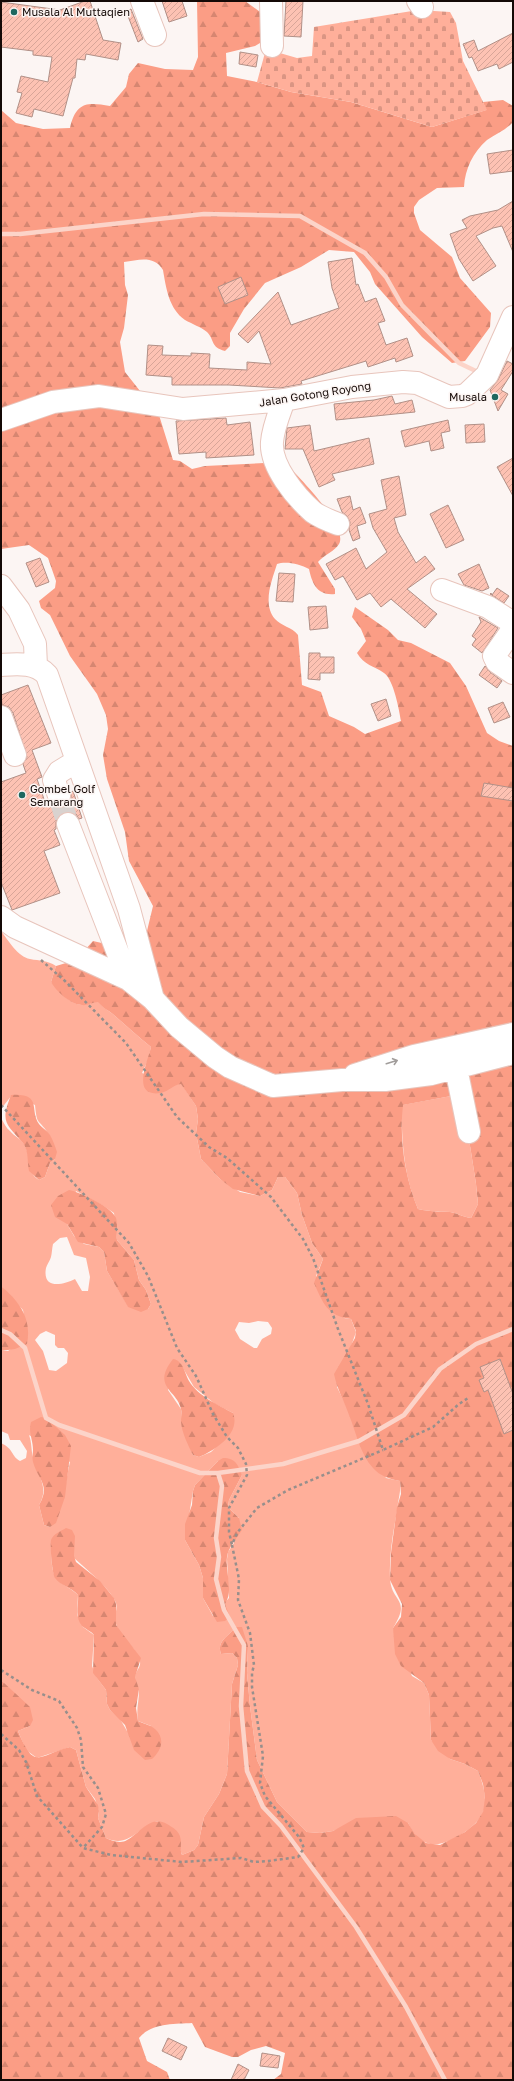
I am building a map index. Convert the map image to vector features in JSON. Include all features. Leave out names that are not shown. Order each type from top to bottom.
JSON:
[{"type":"street","points":[[142,1],[155,35]]},
{"type":"street","points":[[271,1],[272,46]]},
{"type":"street","name":"Jalan Gotong Royong","points":[[1,420],[53,402],[99,396],[183,409],[284,400],[391,382],[418,384],[449,397],[467,394],[487,375],[510,334]]},
{"type":"street","points":[[356,378],[389,371],[417,373],[423,375],[428,383],[428,388]]},
{"type":"street","points":[[284,400],[272,442],[276,466],[300,498],[314,513],[338,524]]},
{"type":"street","points":[[1,586],[19,610],[35,644],[36,666]]},
{"type":"street","points":[[442,590],[488,607],[513,623]]},
{"type":"street","points":[[513,629],[494,656],[497,662],[513,674]]},
{"type":"street","points":[[1,665],[17,664],[36,666],[47,675],[129,909],[153,999]]},
{"type":"street","points":[[1,717],[15,755]]},
{"type":"street","points":[[58,796],[54,780],[59,772],[77,761]]},
{"type":"street","points":[[68,824],[128,979]]},
{"type":"street","points":[[76,844],[102,833]]},
{"type":"street","points":[[1,917],[14,927],[128,979],[153,999],[180,1027],[215,1057],[230,1068],[268,1085],[274,1086],[342,1080],[385,1080],[431,1074],[456,1068],[513,1034]]},
{"type":"street","points":[[342,1080],[414,1056],[481,1052],[513,1053]]},
{"type":"street","points":[[456,1068],[469,1132]]},
{"type":"path","points":[[35,955],[65,981],[126,1043],[177,1117],[209,1147],[227,1158],[271,1197],[303,1240],[312,1258],[384,1450]]},
{"type":"path","points":[[1,1105],[129,1243],[148,1276],[177,1348],[196,1376],[213,1414],[227,1438],[238,1448],[246,1464],[247,1475],[229,1508],[229,1532],[239,1579],[238,1600],[250,1633],[254,1665],[252,1673],[252,1687],[263,1756],[260,1783],[265,1796],[299,1837],[304,1848],[298,1857],[254,1862],[241,1858],[175,1862],[111,1855],[83,1848],[37,1796],[26,1762],[19,1750],[1,1734]]},
{"type":"path","points":[[232,1545],[237,1533],[258,1508],[288,1490],[384,1450],[433,1427],[468,1398]]},
{"type":"path","points":[[1,1670],[32,1690],[59,1701],[77,1728],[81,1740],[83,1767],[98,1788],[106,1814],[102,1827],[83,1848]]},
{"type":"green space","points":[[197,1],[245,1],[263,14],[265,40],[255,46],[226,53],[227,76],[257,82],[291,92],[351,102],[432,127],[486,110],[483,102],[503,100],[513,106],[513,122],[504,130],[487,140],[474,155],[468,167],[464,187],[437,188],[419,200],[414,207],[414,213],[420,230],[452,257],[460,278],[491,313],[490,327],[465,361],[452,363],[422,337],[375,284],[370,272],[354,252],[329,250],[301,267],[265,283],[244,309],[230,333],[230,346],[225,351],[215,345],[207,332],[185,320],[175,310],[169,298],[163,270],[159,265],[151,260],[124,262],[125,285],[128,295],[124,328],[120,342],[125,372],[159,415],[173,460],[180,461],[192,469],[205,466],[285,462],[310,489],[336,526],[340,536],[339,544],[318,562],[335,589],[335,594],[324,593],[316,588],[309,569],[297,564],[289,563],[277,564],[269,592],[269,606],[275,619],[296,632],[298,635],[302,685],[321,692],[329,716],[354,727],[365,734],[401,721],[396,696],[388,677],[384,673],[366,663],[357,653],[366,641],[361,629],[352,617],[355,607],[388,630],[398,640],[411,643],[450,663],[466,686],[487,733],[499,741],[513,746],[513,2080],[273,2080],[281,2074],[285,2053],[266,2046],[251,2050],[238,2057],[232,2057],[205,2047],[192,2023],[164,2025],[150,2029],[139,2038],[147,2061],[167,2072],[170,2080],[1,2080],[1,1680],[30,1707],[33,1720],[30,1726],[18,1731],[24,1744],[33,1756],[44,1756],[70,1747],[76,1750],[86,1787],[98,1805],[98,1818],[106,1838],[114,1841],[125,1841],[146,1826],[156,1821],[167,1824],[177,1831],[181,1840],[182,1855],[194,1850],[198,1845],[204,1817],[219,1794],[227,1774],[232,1684],[238,1665],[237,1658],[232,1653],[221,1654],[220,1645],[235,1627],[242,1627],[248,1646],[247,1673],[257,1760],[277,1802],[307,1832],[320,1833],[333,1831],[356,1818],[396,1816],[408,1823],[415,1834],[426,1843],[440,1845],[465,1832],[476,1823],[483,1812],[485,1798],[483,1784],[478,1771],[465,1764],[450,1759],[438,1751],[431,1740],[429,1695],[424,1683],[401,1666],[395,1654],[393,1628],[401,1617],[402,1604],[390,1580],[391,1553],[397,1507],[401,1494],[400,1481],[388,1478],[376,1471],[365,1456],[337,1385],[334,1374],[355,1338],[356,1331],[351,1319],[331,1312],[320,1297],[314,1283],[323,1259],[312,1243],[302,1215],[297,1193],[285,1177],[278,1177],[272,1190],[260,1196],[233,1189],[220,1179],[201,1159],[196,1133],[198,1119],[196,1106],[181,1084],[161,1093],[152,1093],[146,1090],[143,1084],[143,1077],[151,1047],[98,1002],[84,1005],[73,1003],[60,993],[51,982],[56,966],[76,960],[93,941],[106,944],[143,936],[147,931],[153,906],[129,861],[125,832],[107,779],[103,755],[108,729],[106,715],[97,694],[70,656],[50,615],[41,608],[39,601],[55,588],[56,581],[48,558],[29,545],[1,549],[1,110],[16,123],[43,129],[70,128],[72,119],[79,109],[84,106],[95,104],[110,106],[126,87],[129,74],[138,63],[165,69],[193,70],[198,57]],"holes":[[[462,1094],[478,1204],[471,1218],[450,1212],[418,1209],[413,1197],[404,1158],[402,1131],[403,1105]]]},
{"type":"green space","points":[[418,10],[450,12],[456,23],[463,61],[487,110],[432,127],[351,102],[291,92],[257,82],[266,49],[297,58],[312,56],[314,27]]},
{"type":"green space","points":[[1,931],[21,955],[26,958],[46,962],[56,966],[51,982],[69,1000],[73,1003],[82,1005],[98,1001],[104,1008],[151,1047],[148,1060],[142,1073],[174,1085],[181,1083],[196,1106],[198,1119],[196,1133],[201,1159],[220,1179],[240,1192],[260,1196],[272,1190],[278,1177],[285,1177],[297,1193],[302,1215],[312,1243],[323,1259],[316,1276],[344,1318],[351,1319],[356,1332],[337,1387],[349,1412],[386,1478],[400,1481],[400,1493],[390,1561],[390,1578],[391,1586],[401,1606],[401,1611],[393,1628],[412,1676],[424,1683],[429,1695],[431,1740],[450,1759],[465,1764],[478,1771],[483,1786],[485,1803],[483,1813],[474,1825],[466,1831],[450,1841],[434,1844],[421,1840],[411,1829],[408,1823],[345,1826],[333,1831],[320,1833],[307,1832],[277,1802],[257,1760],[247,1673],[248,1646],[235,1627],[220,1645],[221,1654],[232,1653],[237,1658],[238,1665],[232,1684],[227,1774],[219,1794],[204,1817],[198,1845],[194,1850],[182,1855],[180,1849],[158,1821],[144,1828],[133,1836],[121,1841],[114,1841],[106,1838],[98,1818],[99,1811],[95,1799],[86,1787],[76,1750],[70,1747],[37,1758],[26,1750],[18,1731],[30,1726],[13,1692],[1,1680],[1,1443],[5,1445],[20,1461],[26,1458],[27,1451],[20,1440],[10,1440],[8,1434],[1,1431],[1,1351],[8,1351],[28,1336],[23,1310],[1,1286],[1,1118],[7,1128],[24,1144],[28,1154],[30,1168],[39,1180],[45,1177],[50,1163],[55,1159],[51,1138],[37,1119],[35,1105],[12,1095],[1,1109]],"holes":[[[76,1191],[114,1213],[117,1240],[134,1260],[139,1280],[146,1290],[151,1304],[148,1309],[128,1306],[107,1271],[104,1252],[99,1247],[84,1244],[74,1236],[67,1224]],[[67,1237],[74,1255],[86,1258],[90,1277],[88,1291],[82,1291],[75,1279],[59,1284],[50,1283],[47,1280],[46,1268],[51,1257],[53,1244],[60,1238]],[[239,1322],[268,1322],[272,1328],[271,1334],[262,1339],[257,1348],[254,1348],[240,1339],[235,1330]],[[46,1331],[55,1335],[55,1345],[58,1348],[64,1348],[68,1353],[67,1363],[56,1371],[49,1370],[43,1351],[35,1340],[40,1334]],[[180,1363],[194,1387],[215,1404],[233,1413],[227,1437],[211,1452],[199,1457],[193,1455],[183,1429],[181,1409],[168,1390]],[[29,1435],[70,1462],[62,1504],[50,1527],[44,1525],[39,1505],[42,1499],[43,1487],[33,1457]],[[218,1461],[242,1475],[229,1500],[228,1507],[239,1518],[234,1543],[228,1552],[227,1559],[229,1598],[213,1616],[203,1598],[203,1578],[199,1565],[185,1540],[195,1485]],[[51,1540],[97,1579],[113,1596],[116,1603],[115,1621],[118,1629],[136,1651],[140,1662],[140,1666],[135,1676],[139,1691],[137,1713],[138,1721],[151,1726],[127,1731],[120,1719],[110,1710],[107,1704],[106,1690],[97,1678],[92,1666],[94,1635],[83,1627],[77,1615],[78,1595],[56,1578],[52,1568]]]},
{"type":"green space","points":[[462,1094],[478,1204],[471,1218],[450,1212],[418,1209],[409,1184],[404,1158],[402,1132],[402,1105]]},
{"type":"green space","points":[[11,1095],[21,1095],[31,1100],[36,1119],[50,1135],[57,1152],[55,1159],[50,1163],[45,1177],[39,1180],[29,1171],[25,1146],[6,1122],[5,1117]]},
{"type":"green space","points":[[69,1190],[95,1201],[109,1209],[116,1218],[117,1240],[134,1260],[139,1280],[146,1290],[151,1304],[148,1309],[141,1312],[128,1307],[107,1271],[104,1252],[99,1247],[78,1242],[67,1224],[55,1217],[51,1205],[58,1196]]},
{"type":"green space","points":[[1,1286],[14,1298],[23,1312],[28,1327],[28,1335],[27,1344],[15,1349],[1,1351]]},
{"type":"green space","points":[[173,1359],[179,1362],[189,1381],[198,1391],[209,1400],[233,1413],[235,1420],[230,1434],[225,1440],[213,1450],[199,1457],[193,1455],[187,1443],[181,1422],[181,1409],[179,1403],[165,1382],[164,1376]]},
{"type":"green space","points":[[41,1417],[46,1418],[65,1435],[71,1446],[65,1497],[56,1523],[50,1527],[44,1525],[39,1505],[44,1492],[44,1487],[33,1462],[33,1446],[30,1433],[31,1422]]},
{"type":"green space","points":[[223,1458],[234,1461],[238,1465],[242,1475],[229,1500],[228,1507],[239,1518],[242,1530],[231,1547],[227,1557],[229,1593],[225,1604],[230,1617],[225,1621],[217,1622],[203,1598],[203,1578],[199,1565],[185,1540],[185,1524],[192,1505],[195,1485],[218,1461]]},
{"type":"green space","points":[[66,1528],[72,1530],[75,1536],[74,1556],[76,1562],[100,1581],[114,1598],[116,1604],[116,1625],[141,1658],[135,1677],[139,1689],[136,1708],[138,1721],[155,1729],[161,1741],[160,1749],[152,1759],[145,1760],[134,1750],[125,1725],[110,1710],[107,1704],[106,1690],[93,1673],[94,1635],[82,1626],[78,1618],[78,1595],[57,1581],[55,1578],[51,1540],[55,1534]]},
{"type":"building","points":[[85,1],[90,1],[103,40],[121,43],[118,60],[86,54],[85,60],[77,59],[75,78],[73,78],[63,116],[34,109],[32,117],[16,113],[22,93],[17,92],[21,76],[48,82],[52,57],[33,55],[33,51],[1,47],[1,2],[60,10]]},
{"type":"building","points":[[162,1],[182,1],[187,16],[169,22]]},
{"type":"building","points":[[286,1],[303,1],[301,37],[284,36]]},
{"type":"building","points":[[131,9],[143,39],[138,42],[126,11]]},
{"type":"building","points":[[513,33],[513,62],[499,69],[497,64],[478,71],[472,57],[469,58],[463,44],[474,40],[478,51]]},
{"type":"building","points":[[240,52],[258,55],[256,67],[239,64]]},
{"type":"building","points":[[513,150],[513,171],[490,174],[487,154]]},
{"type":"building","points":[[513,201],[513,252],[502,226],[493,228],[476,236],[496,266],[473,281],[459,259],[450,234],[467,228],[462,220],[470,216],[498,210]]},
{"type":"building","points":[[352,258],[356,285],[358,284],[365,302],[376,298],[385,321],[378,323],[386,345],[407,338],[413,356],[396,362],[395,358],[368,367],[366,361],[301,381],[302,384],[280,388],[229,385],[172,385],[172,377],[146,375],[148,345],[163,346],[162,355],[191,356],[191,353],[210,354],[209,368],[247,370],[247,362],[271,364],[259,331],[248,343],[238,334],[278,292],[291,325],[339,308],[332,288],[328,262]]},
{"type":"building","points":[[241,277],[248,295],[225,304],[218,287]]},
{"type":"building","points":[[507,361],[513,364],[513,371],[501,390],[508,394],[498,411],[490,390],[498,380]]},
{"type":"building","points":[[392,396],[395,404],[412,400],[415,412],[336,420],[334,404],[374,400]]},
{"type":"building","points":[[226,418],[227,425],[250,422],[254,455],[206,458],[206,452],[179,454],[176,421]]},
{"type":"building","points":[[448,420],[450,431],[441,433],[444,448],[431,451],[429,441],[405,447],[401,431]]},
{"type":"building","points":[[484,424],[485,442],[466,443],[465,425]]},
{"type":"building","points":[[310,425],[314,451],[369,438],[374,464],[332,474],[335,480],[319,487],[303,449],[285,449],[287,428]]},
{"type":"building","points":[[513,458],[513,496],[497,467]]},
{"type":"building","points":[[399,476],[406,515],[394,518],[398,532],[416,563],[425,556],[435,569],[407,589],[437,614],[425,628],[391,599],[381,607],[370,593],[357,600],[343,576],[335,580],[326,564],[356,548],[366,569],[387,552],[373,528],[369,514],[387,509],[381,480]]},
{"type":"building","points":[[350,496],[353,510],[360,507],[366,523],[357,526],[360,538],[353,541],[349,530],[350,522],[347,516],[342,512],[337,499]]},
{"type":"building","points":[[448,505],[464,540],[446,548],[430,514]]},
{"type":"building","points":[[40,558],[49,582],[36,587],[26,563]]},
{"type":"building","points":[[479,564],[489,588],[482,591],[464,585],[458,574]]},
{"type":"building","points":[[279,573],[295,574],[293,602],[276,601]]},
{"type":"building","points":[[497,588],[509,596],[504,603],[490,594],[491,593],[492,595]]},
{"type":"building","points":[[326,606],[328,628],[310,630],[308,607]]},
{"type":"building","points":[[479,617],[498,628],[482,653],[472,645],[476,639],[472,636],[481,622]]},
{"type":"building","points":[[309,653],[320,653],[320,657],[334,657],[334,673],[320,673],[320,680],[308,679]]},
{"type":"building","points":[[485,666],[502,681],[497,688],[479,675]]},
{"type":"building","points":[[28,685],[51,743],[32,750],[42,777],[37,779],[45,802],[48,801],[56,808],[63,808],[68,804],[71,798],[71,792],[73,791],[82,818],[79,819],[76,814],[70,812],[63,813],[59,816],[56,822],[56,829],[54,830],[60,845],[44,851],[60,893],[12,910],[1,882],[1,782],[26,773],[23,764],[27,757],[13,713],[9,707],[2,705],[1,695]]},
{"type":"building","points":[[386,699],[391,716],[378,721],[371,704]]},
{"type":"building","points":[[503,702],[510,717],[494,723],[488,708]]},
{"type":"building","points":[[484,783],[513,788],[513,801],[481,796]]},
{"type":"building","points":[[500,1359],[513,1394],[513,1430],[504,1434],[488,1390],[484,1392],[479,1380],[484,1378],[480,1367]]},
{"type":"building","points":[[168,2038],[187,2047],[181,2060],[162,2051]]},
{"type":"building","points":[[262,2053],[280,2056],[278,2068],[260,2066]]},
{"type":"building","points":[[238,2064],[249,2070],[244,2080],[231,2080]]},
{"type":"waterway","points":[[1,234],[20,234],[204,214],[300,216],[365,253],[386,277],[402,305],[459,363],[480,373]]},
{"type":"waterway","points":[[1,1330],[10,1334],[25,1348],[46,1418],[59,1425],[200,1473],[218,1473],[283,1464],[359,1441],[404,1415],[440,1369],[476,1344],[513,1329]]},
{"type":"waterway","points":[[218,1473],[222,1486],[216,1538],[219,1557],[216,1579],[224,1610],[244,1645],[241,1706],[247,1771],[263,1807],[281,1826],[356,1927],[406,2007],[445,2080]]},
{"type":"tunnel","points":[[59,796],[68,824]]},
{"type":"place","name":"Musala Al Muttaqien","points":[[14,12]]},
{"type":"place","name":"Musala","points":[[495,397]]},
{"type":"place","name":"Gombel Golf Semarang","points":[[22,795]]}]
